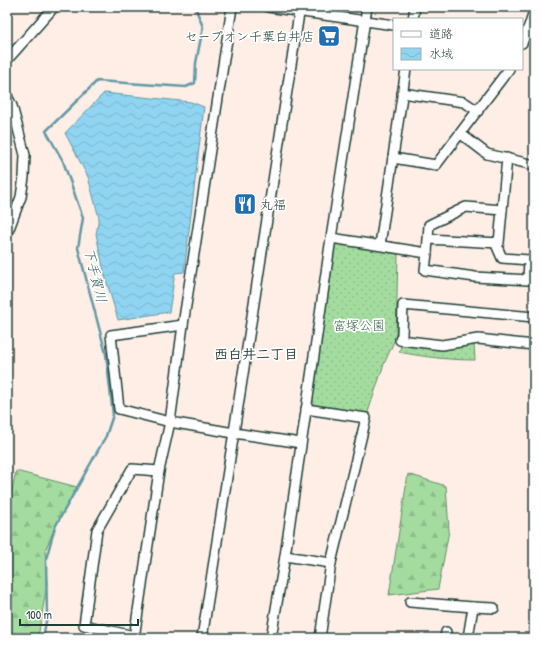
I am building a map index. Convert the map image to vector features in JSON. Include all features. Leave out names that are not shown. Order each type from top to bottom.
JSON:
[{"type":"street","points":[[7,60],[54,7]]},
{"type":"street","points":[[159,471],[132,469],[97,530],[84,626],[134,637],[159,471],[170,422],[183,325],[232,7]]},
{"type":"street","points":[[268,7],[299,9],[365,21],[393,24]]},
{"type":"street","points":[[271,638],[285,556],[331,238],[367,7]]},
{"type":"street","points":[[413,18],[415,7]]},
{"type":"street","points":[[202,638],[299,9]]},
{"type":"street","points":[[523,41],[533,22],[534,9]]},
{"type":"street","points":[[380,245],[406,70]]},
{"type":"street","points":[[393,158],[436,165],[508,70]]},
{"type":"street","points":[[402,93],[464,102],[478,111]]},
{"type":"street","points":[[7,96],[12,106],[25,155],[21,197],[7,234]]},
{"type":"street","points":[[461,134],[487,154],[534,165]]},
{"type":"street","points":[[428,239],[499,243],[507,158]]},
{"type":"street","points":[[495,242],[502,258],[529,260],[528,280],[475,277],[425,270],[429,225],[466,207],[502,210]]},
{"type":"street","points":[[331,238],[427,253]]},
{"type":"street","points":[[534,317],[403,305],[402,335],[400,340],[442,345],[478,339],[534,345]]},
{"type":"street","points":[[183,325],[111,335],[119,409],[170,422],[301,443]]},
{"type":"street","points":[[306,409],[366,418],[331,563],[320,638]]},
{"type":"street","points":[[285,556],[331,563]]},
{"type":"street","points":[[410,602],[494,608]]},
{"type":"street","points":[[468,638],[473,607]]},
{"type":"street","points":[[534,631],[534,637]]},
{"type":"green space","name":"富塚公園","points":[[332,239],[398,254],[396,337],[384,364],[366,418],[310,405]]},
{"type":"green space","points":[[402,343],[474,345],[475,360],[437,358],[399,352]]},
{"type":"green space","points":[[16,471],[77,487],[55,527],[45,551],[47,584],[38,638],[7,638],[7,514]]},
{"type":"green space","points":[[408,474],[446,486],[449,531],[438,589],[389,595]]},
{"type":"water","points":[[104,93],[191,102],[204,107],[184,272],[175,273],[169,312],[118,320],[105,276],[96,234],[99,218],[88,177],[65,133]]},
{"type":"waterway","name":"下手賀川","points":[[43,638],[47,616],[46,559],[55,527],[106,436],[113,415],[106,354],[78,248],[83,218],[63,161],[46,131],[97,81],[186,87],[195,83],[196,63],[203,27],[195,7]]},
{"type":"place","name":"セーブオン千葉白井店","points":[[329,36]]},
{"type":"place","name":"丸福","points":[[245,204]]},
{"type":"district","name":"西白井二丁目","points":[[256,353]]}]
